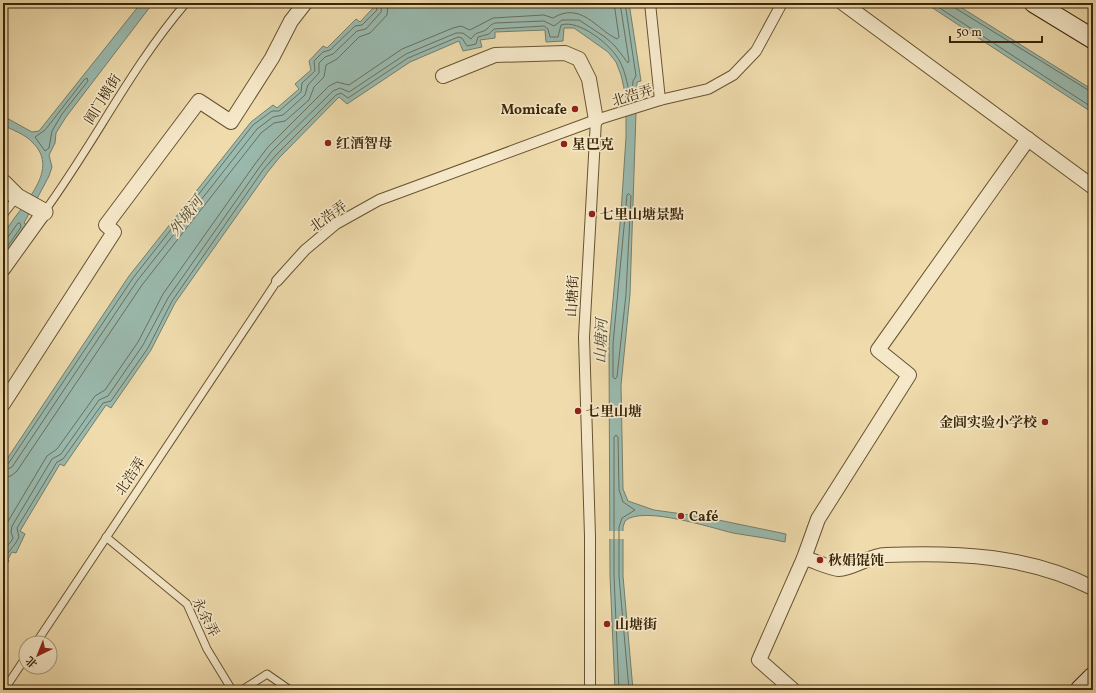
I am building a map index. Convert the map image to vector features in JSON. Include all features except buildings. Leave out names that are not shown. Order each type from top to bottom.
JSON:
[{"type":"main road","points":[[1034,3],[1093,39]]},
{"type":"main road","points":[[1080,690],[1093,677]]},
{"type":"street","points":[[3,404],[114,232],[106,225],[194,108],[199,102],[231,122],[272,58],[291,21],[305,3]]},
{"type":"street","points":[[650,3],[660,100]]},
{"type":"street","name":"北浩弄","points":[[277,281],[305,250],[336,224],[379,200],[596,120],[660,100],[708,89],[733,75],[756,51],[782,3]]},
{"type":"street","points":[[842,3],[1093,187]]},
{"type":"street","points":[[443,76],[495,55],[565,53],[579,59],[589,79],[596,120]]},
{"type":"street","name":"山塘街","points":[[590,690],[590,536],[584,337],[596,120]]},
{"type":"street","points":[[793,690],[759,660],[804,558],[818,519],[909,375],[878,350],[1028,139]]},
{"type":"street","points":[[3,183],[30,204],[3,269]]},
{"type":"street","points":[[804,558],[839,569],[883,555],[946,554],[1008,559],[1069,576],[1093,588]]},
{"type":"lane","name":"阊门横街","points":[[3,215],[58,193],[133,74],[186,3]]},
{"type":"lane","name":"北浩弄","points":[[41,635],[277,281]]},
{"type":"lane","name":"永余弄","points":[[106,537],[187,604],[207,649],[232,690]]},
{"type":"lane","points":[[4,690],[18,669]]},
{"type":"lane","points":[[242,690],[267,674],[290,690]]},
{"type":"water","points":[[141,3],[153,3],[66,117],[56,133],[55,143],[49,155],[52,167],[49,176],[24,223],[27,225],[3,260],[2,244],[4,235],[34,190],[40,177],[43,165],[40,154],[32,142],[22,134],[3,125],[3,116],[32,132],[39,131]]},
{"type":"water","name":"外城河","points":[[370,3],[629,3],[641,81],[637,82],[630,294],[621,385],[623,489],[628,501],[654,510],[704,517],[786,534],[785,542],[733,533],[661,516],[646,515],[634,517],[625,521],[623,527],[623,576],[633,690],[615,690],[610,576],[609,344],[621,213],[626,137],[626,97],[621,75],[616,62],[608,52],[574,28],[564,28],[563,41],[546,42],[545,30],[495,32],[495,38],[480,40],[482,47],[463,51],[459,41],[410,62],[347,104],[339,97],[279,158],[267,173],[175,303],[151,350],[111,408],[106,405],[64,466],[60,464],[20,531],[25,534],[16,553],[12,552],[8,559],[9,561],[3,570],[3,465],[129,276],[251,122],[273,105],[277,108],[299,89],[295,84],[311,70],[309,61],[323,46],[327,48],[356,19],[360,22],[374,7]]},
{"type":"water","points":[[925,3],[954,3],[1093,90],[1093,113]]},
{"type":"pier","points":[[609,531],[625,531],[625,539],[608,539]]},
{"type":"place","name":"Momicafe","points":[[575,109]]},
{"type":"place","name":"红酒智母","points":[[328,143]]},
{"type":"place","name":"星巴克","points":[[564,144]]},
{"type":"place","name":"七里山塘景點","points":[[592,214]]},
{"type":"place","name":"七里山塘","points":[[578,411]]},
{"type":"place","name":"金阊实验小学校","points":[[1045,422]]},
{"type":"place","name":"Café","points":[[681,516]]},
{"type":"place","name":"秋娟馄饨","points":[[820,560]]},
{"type":"place","name":"山塘街","points":[[607,624]]},
{"type":"water label","name":"山塘河","points":[[601,341]]}]
